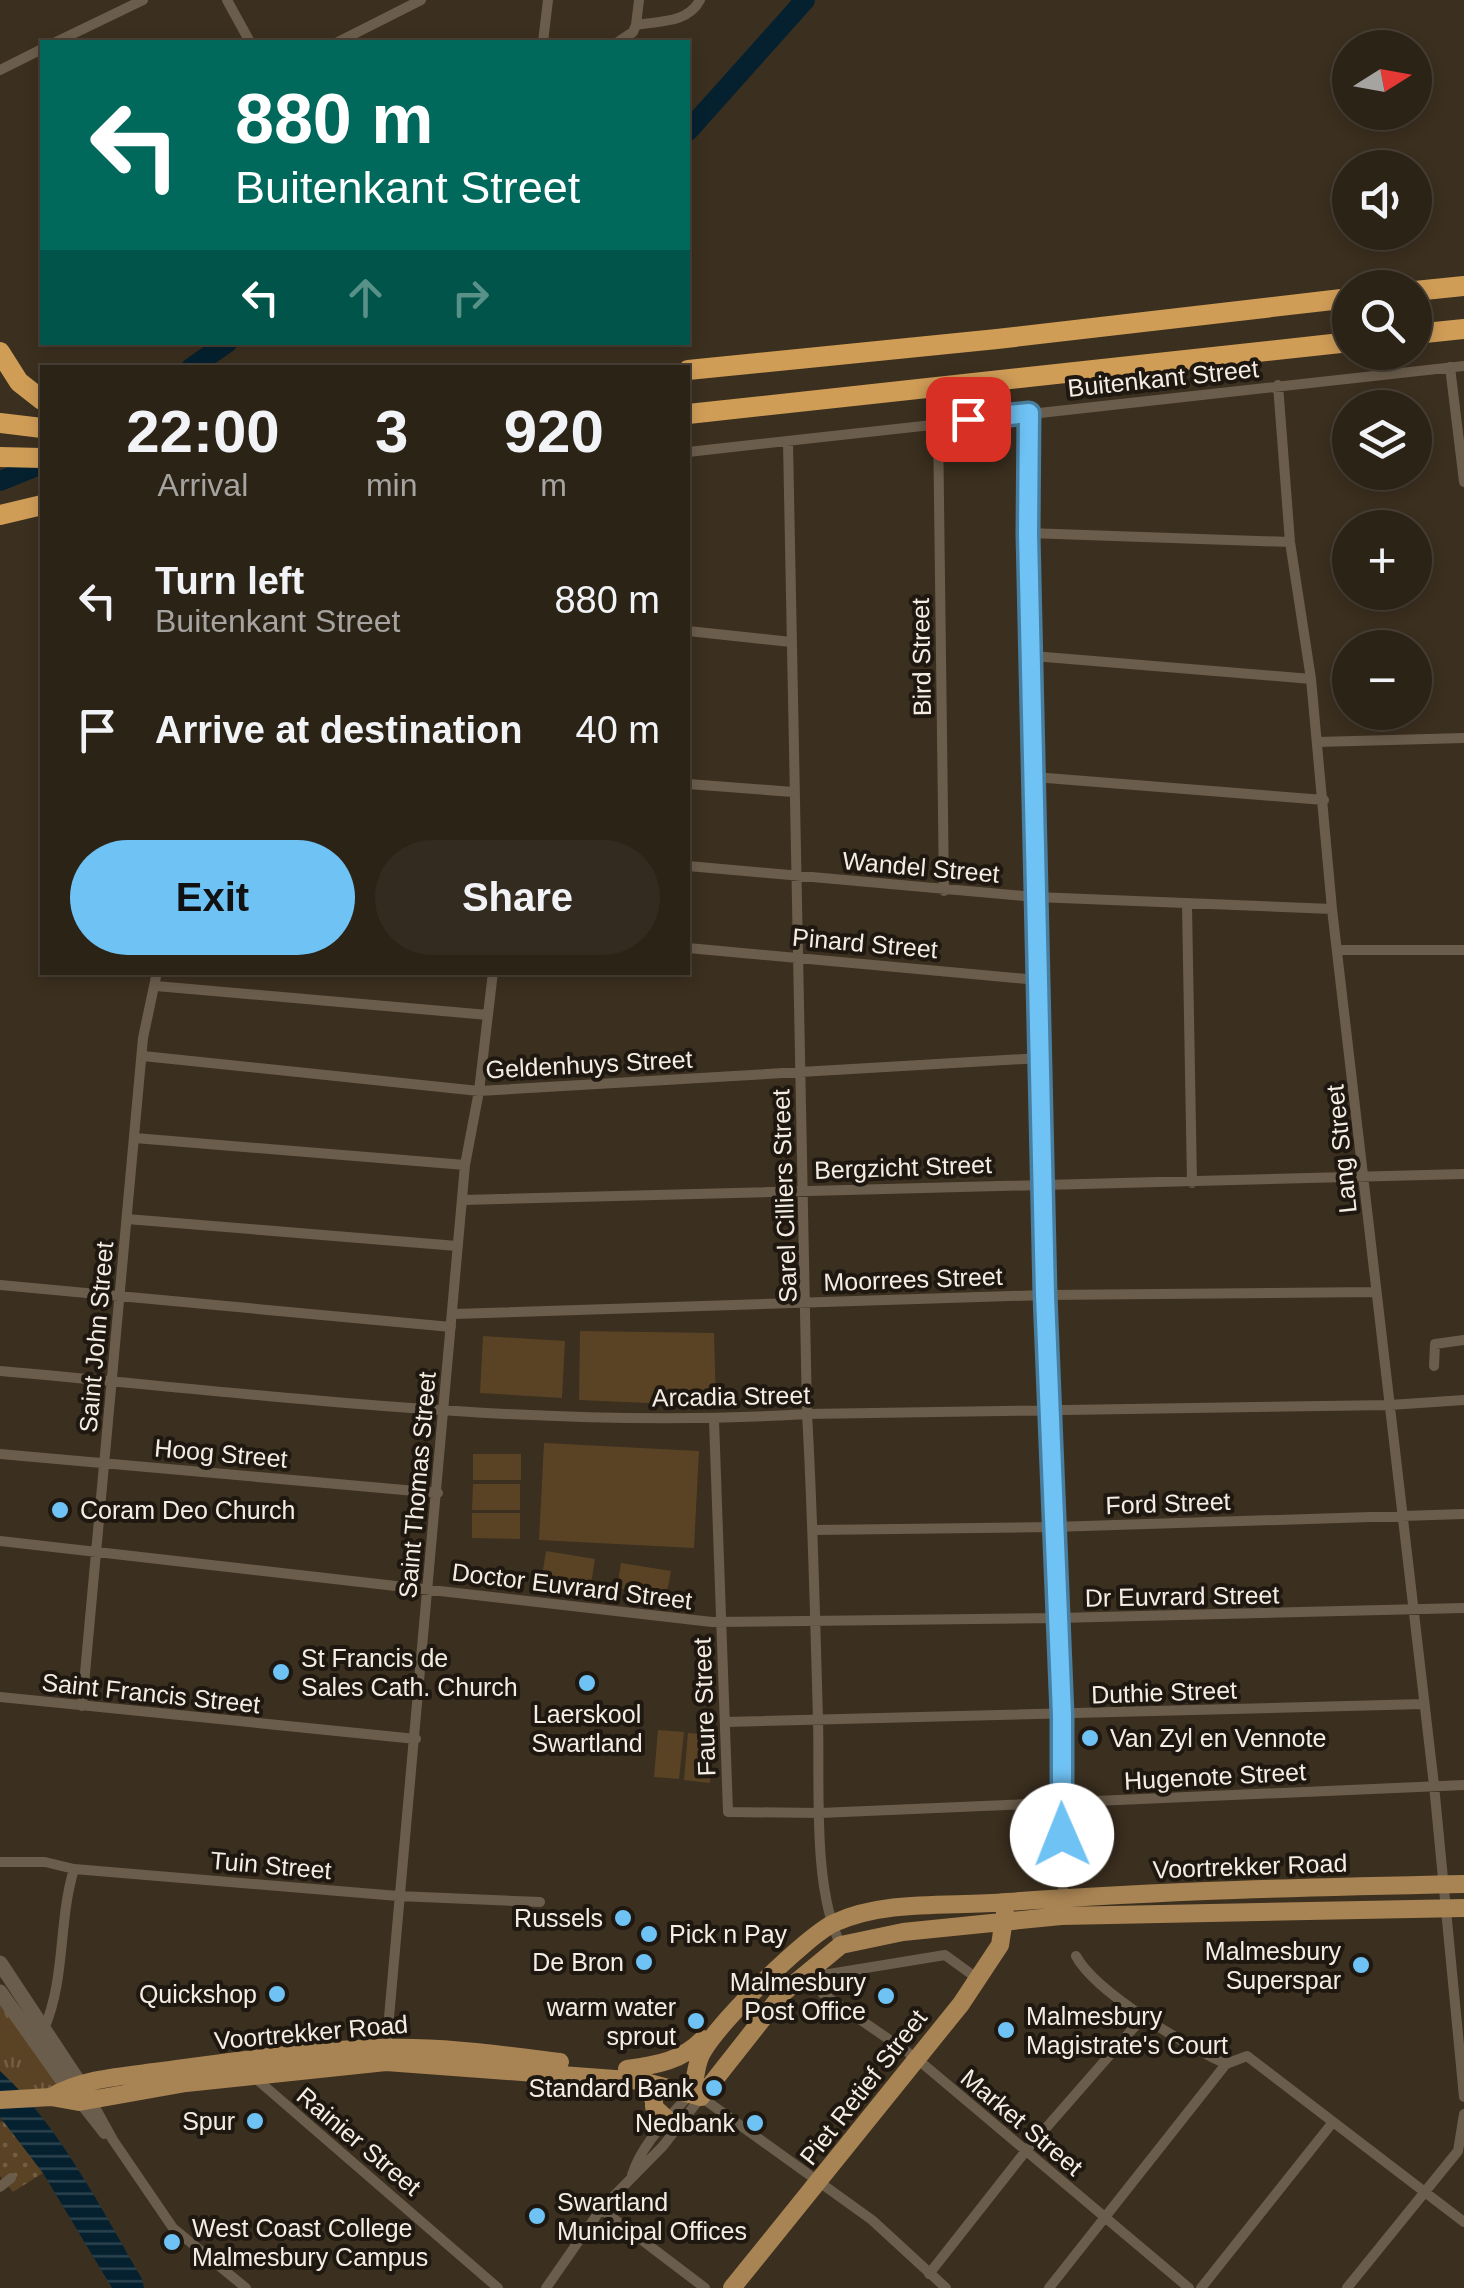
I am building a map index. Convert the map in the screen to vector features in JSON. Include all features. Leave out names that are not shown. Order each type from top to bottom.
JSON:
[{"type":"highway","points":[[1432,289],[1464,286]]},
{"type":"highway","points":[[690,370],[1332,300]]},
{"type":"highway","points":[[1432,332],[1464,329]]},
{"type":"highway","points":[[690,414],[1332,344]]},
{"type":"highway","points":[[0,352],[19,382],[40,398]]},
{"type":"highway","points":[[0,423],[40,428]]},
{"type":"highway","points":[[0,457],[33,458]]},
{"type":"highway","points":[[0,515],[40,505]]},
{"type":"main road","name":"Voortrekker Road","points":[[699,2090],[783,1993],[841,1945],[1064,1897],[1464,1884]]},
{"type":"main road","name":"Voortrekker Road","points":[[699,2090],[699,2058],[732,2015],[790,1956],[830,1925],[871,1912],[1061,1916],[1454,1908]]},
{"type":"main road","name":"Piet Retief Street","points":[[732,2288],[978,1980],[1000,1945],[1005,1912]]},
{"type":"main road","points":[[0,1963],[43,2030],[67,2095]]},
{"type":"main road","points":[[0,1992],[67,2095]]},
{"type":"main road","points":[[668,2120],[654,2107],[654,2100],[634,2075],[684,2056],[732,2015]]},
{"type":"main road","name":"Voortrekker Road","points":[[0,2100],[254,2078],[418,2048],[634,2075],[699,2090]]},
{"type":"main road","name":"Voortrekker Road","points":[[67,2095],[242,2061],[386,2055]]},
{"type":"street","points":[[60,40],[143,0]]},
{"type":"street","points":[[227,0],[249,40]]},
{"type":"street","points":[[342,40],[421,0]]},
{"type":"street","points":[[543,40],[548,0]]},
{"type":"street","points":[[621,40],[633,32],[639,0]]},
{"type":"street","points":[[636,25],[686,17],[700,0]]},
{"type":"street","points":[[0,70],[40,50]]},
{"type":"street","name":"Buitenkant Street","points":[[690,452],[1464,366]]},
{"type":"street","points":[[1450,367],[1464,482]]},
{"type":"street","name":"Lang Street","points":[[1278,386],[1290,542],[1324,800],[1332,909],[1375,1292],[1444,1885],[1454,1908],[1464,2097]]},
{"type":"street","points":[[1029,413],[1028,534],[1045,1295],[1062,1715],[1064,1897]]},
{"type":"street","name":"Bird Street","points":[[938,422],[944,891]]},
{"type":"street","name":"Sarel Cilliers Street","points":[[788,442],[793,792],[820,1813],[830,1925],[841,1945]]},
{"type":"street","points":[[1028,534],[1290,542]]},
{"type":"street","points":[[690,631],[791,642]]},
{"type":"street","points":[[1033,656],[1310,679]]},
{"type":"street","points":[[1317,742],[1464,738]]},
{"type":"street","points":[[1034,777],[1324,800]]},
{"type":"street","points":[[690,784],[793,792]]},
{"type":"street","name":"Wandel Street","points":[[690,866],[1036,898],[1332,909]]},
{"type":"street","points":[[1188,906],[1192,1183]]},
{"type":"street","name":"Pinard Street","points":[[690,948],[1038,980]]},
{"type":"street","points":[[1338,950],[1464,950]]},
{"type":"street","name":"Saint John Street","points":[[82,1706],[143,1038],[157,975]]},
{"type":"street","name":"Saint Thomas Street","points":[[386,2055],[457,1246],[493,975]]},
{"type":"street","points":[[156,986],[488,1015]]},
{"type":"street","name":"Geldenhuys Street","points":[[143,1056],[478,1091],[1040,1058]]},
{"type":"street","points":[[135,1138],[465,1166]]},
{"type":"street","name":"Bergzicht Street","points":[[463,1200],[1464,1174]]},
{"type":"street","points":[[127,1219],[457,1246]]},
{"type":"street","name":"Moorrees Street","points":[[0,1286],[118,1298],[452,1320],[807,1302],[1375,1292]]},
{"type":"street","points":[[1434,1366],[1434,1344],[1464,1340]]},
{"type":"street","name":"Arcadia Street","points":[[0,1370],[444,1409],[714,1420],[808,1414],[1390,1406],[1464,1400]]},
{"type":"street","name":"Faure Street","points":[[714,1420],[728,1812]]},
{"type":"street","name":"Hoog Street","points":[[0,1454],[438,1493]]},
{"type":"street","name":"Ford Street","points":[[814,1530],[1464,1514]]},
{"type":"street","name":"Doctor Euvrard Street","points":[[0,1541],[721,1622]]},
{"type":"street","name":"Dr Euvrard Street","points":[[721,1622],[1464,1608]]},
{"type":"street","name":"Saint Francis Street","points":[[0,1697],[416,1739]]},
{"type":"street","name":"Duthie Street","points":[[726,1722],[1424,1704]]},
{"type":"street","name":"Hugenote Street","points":[[728,1812],[820,1813],[1464,1785]]},
{"type":"street","name":"Tuin Street","points":[[0,1862],[46,1862],[74,1869],[398,1896],[540,1902]]},
{"type":"street","points":[[46,1862],[58,1872],[68,1890]]},
{"type":"street","points":[[43,2030],[58,1990],[68,1890],[74,1869]]},
{"type":"street","name":"Market Street","points":[[978,1980],[945,1955],[823,1975],[818,1982],[823,1994],[916,2058],[1190,2288]]},
{"type":"street","points":[[1076,1956],[1089,1972],[1143,2017],[1226,2064]]},
{"type":"street","points":[[929,2274],[1025,2152],[1143,2017]]},
{"type":"street","points":[[1049,2288],[1226,2064],[1247,2056],[1464,2222]]},
{"type":"street","name":"Rainier Street","points":[[242,2061],[254,2078],[498,2288]]},
{"type":"street","points":[[630,2180],[637,2160],[668,2120],[699,2090]]},
{"type":"street","points":[[546,2288],[601,2208],[630,2180],[699,2090]]},
{"type":"street","points":[[699,2090],[872,2220],[946,2288]]},
{"type":"street","points":[[67,2095],[113,2140],[173,2228],[246,2288]]},
{"type":"street","points":[[1348,2288],[1458,2150],[1464,2114]]},
{"type":"street","points":[[1201,2288],[1333,2122]]},
{"type":"street","points":[[0,2187],[11,2178]]},
{"type":"street","points":[[601,2208],[705,2288]]},
{"type":"green space","points":[[580,1331],[714,1333],[716,1406],[579,1400]]},
{"type":"green space","points":[[483,1336],[565,1341],[562,1398],[480,1393]]},
{"type":"green space","points":[[544,1443],[699,1451],[694,1548],[539,1540]]},
{"type":"green space","points":[[473,1454],[521,1454],[521,1480],[473,1480]]},
{"type":"green space","points":[[473,1484],[520,1484],[520,1510],[472,1510]]},
{"type":"green space","points":[[472,1513],[520,1513],[520,1539],[472,1538]]},
{"type":"green space","points":[[546,1551],[595,1559],[591,1584],[542,1576]]},
{"type":"green space","points":[[621,1563],[671,1571],[666,1597],[617,1588]]},
{"type":"green space","points":[[658,1730],[684,1732],[679,1779],[654,1777]]},
{"type":"green space","points":[[688,1733],[714,1735],[710,1783],[684,1780]]},
{"type":"green space","points":[[0,1992],[67,2087],[0,2100]]},
{"type":"green space","points":[[5,2121],[43,2173],[13,2192],[0,2176],[0,2122]]},
{"type":"water","points":[[0,2071],[41,2117],[78,2169],[144,2288],[112,2288],[43,2173],[0,2117]]},
{"type":"waterway","points":[[690,129],[805,0]]},
{"type":"waterway","points":[[195,365],[224,345]]},
{"type":"waterway","points":[[0,481],[40,465]]},
{"type":"place","name":"Coram Deo Church","points":[[60,1510]]},
{"type":"place","name":"St Francis de Sales Cath. Church","points":[[281,1672]]},
{"type":"place","name":"Laerskool Swartland","points":[[587,1683]]},
{"type":"place","name":"Van Zyl en Vennote","points":[[1090,1738]]},
{"type":"place","name":"Russels","points":[[623,1918]]},
{"type":"place","name":"Pick n Pay","points":[[649,1934]]},
{"type":"place","name":"De Bron","points":[[644,1962]]},
{"type":"place","name":"Malmesbury Superspar","points":[[1361,1965]]},
{"type":"place","name":"Quickshop","points":[[277,1994]]},
{"type":"place","name":"Malmesbury Post Office","points":[[886,1996]]},
{"type":"place","name":"warm water sprout","points":[[696,2021]]},
{"type":"place","name":"Malmesbury Magistrate's Court","points":[[1006,2030]]},
{"type":"place","name":"Standard Bank","points":[[714,2088]]},
{"type":"place","name":"Spur","points":[[255,2121]]},
{"type":"place","name":"Nedbank","points":[[755,2123]]},
{"type":"place","name":"Swartland Municipal Offices","points":[[537,2216]]},
{"type":"place","name":"West Coast College Malmesbury Campus","points":[[172,2242]]},
{"type":"route","points":[[968,419],[1029,413],[1028,534],[1045,1295],[1062,1715],[1062,1835]]}]
